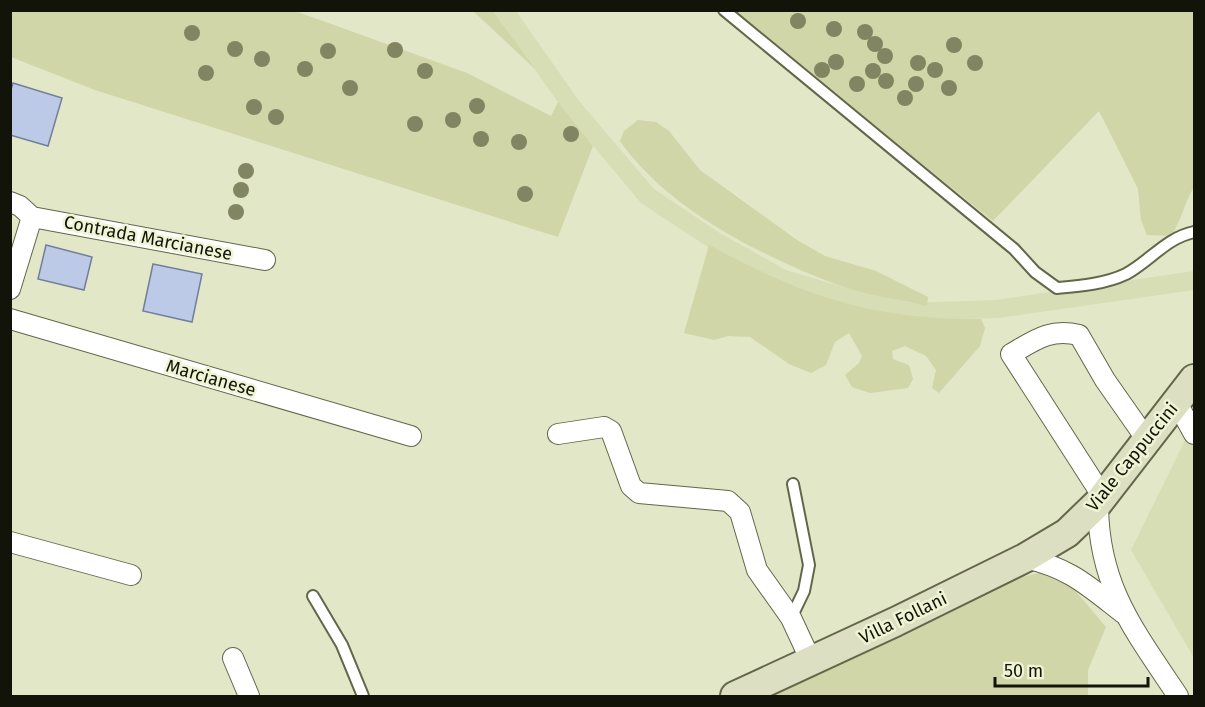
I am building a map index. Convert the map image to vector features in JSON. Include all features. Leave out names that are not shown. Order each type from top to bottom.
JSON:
[{"type":"street","name":"Contrada Marcianese","points":[[10,202],[20,206],[32,217],[265,260]]},
{"type":"street","points":[[10,289],[32,217]]},
{"type":"street","name":"Marcianese","points":[[10,320],[411,436]]},
{"type":"street","points":[[1147,440],[1105,380],[1079,335],[1063,331],[1046,333],[1011,354],[1100,500],[1101,548],[1123,613],[1179,696]]},
{"type":"street","name":"Viale Cappuccini","points":[[1067,533],[1100,500],[1194,380]]},
{"type":"street","points":[[1177,403],[1194,434]]},
{"type":"street","points":[[558,434],[604,427],[611,431],[631,486],[639,493],[728,501],[736,506],[740,512],[757,570],[791,618],[811,662]]},
{"type":"street","points":[[1066,572],[1062,551],[1067,533],[1087,537],[1101,548]]},
{"type":"street","name":"Villa Follani","points":[[735,696],[811,662],[1025,558],[1067,533]]},
{"type":"street","points":[[10,542],[131,575]]},
{"type":"street","points":[[1025,558],[1055,565],[1123,613]]},
{"type":"street","points":[[233,658],[249,696]]},
{"type":"lane","points":[[724,10],[1006,243],[1035,272],[1057,288],[1092,284],[1127,273],[1161,246],[1194,232]]},
{"type":"lane","points":[[791,618],[804,591],[809,565],[793,484]]},
{"type":"lane","points":[[313,596],[342,645],[363,696]]},
{"type":"shaded area","points":[[10,11],[295,11],[467,73],[551,116],[558,102],[593,146],[558,237],[95,90],[11,57]]},
{"type":"shaded area","points":[[473,11],[493,11],[535,69]]},
{"type":"shaded area","points":[[493,11],[516,11],[579,101],[654,189],[718,232],[786,270],[843,287],[911,303],[996,300],[1194,271],[1194,290],[998,318],[909,321],[779,287],[708,247],[641,203],[565,112]]},
{"type":"shaded area","points":[[732,11],[1194,11],[1194,187],[1171,236],[1147,235],[1141,220],[1138,189],[1099,111],[993,221]]},
{"type":"shaded area","points":[[638,120],[656,122],[669,131],[700,170],[797,240],[825,256],[876,271],[928,297],[927,306],[838,285],[779,260],[718,228],[663,188],[640,166],[620,141],[624,131]]},
{"type":"shaded area","points":[[709,245],[776,278],[840,302],[906,315],[981,319],[985,328],[980,346],[939,393],[932,388],[936,370],[926,356],[905,346],[892,351],[893,359],[909,365],[913,379],[908,388],[870,393],[852,387],[845,375],[859,363],[862,356],[849,333],[835,342],[826,365],[811,373],[789,364],[750,337],[728,336],[714,340],[684,333]]},
{"type":"shaded area","points":[[1194,422],[1194,658],[1131,550]]},
{"type":"shaded area","points":[[1040,573],[1073,588],[1106,627],[1088,670],[1088,696],[754,696],[944,616],[1007,580]]},
{"type":"building","points":[[13,83],[62,98],[48,146],[10,135],[10,93]]},
{"type":"building","points":[[46,245],[92,257],[84,290],[38,279]]},
{"type":"building","points":[[153,264],[202,274],[192,322],[143,311]]}]
